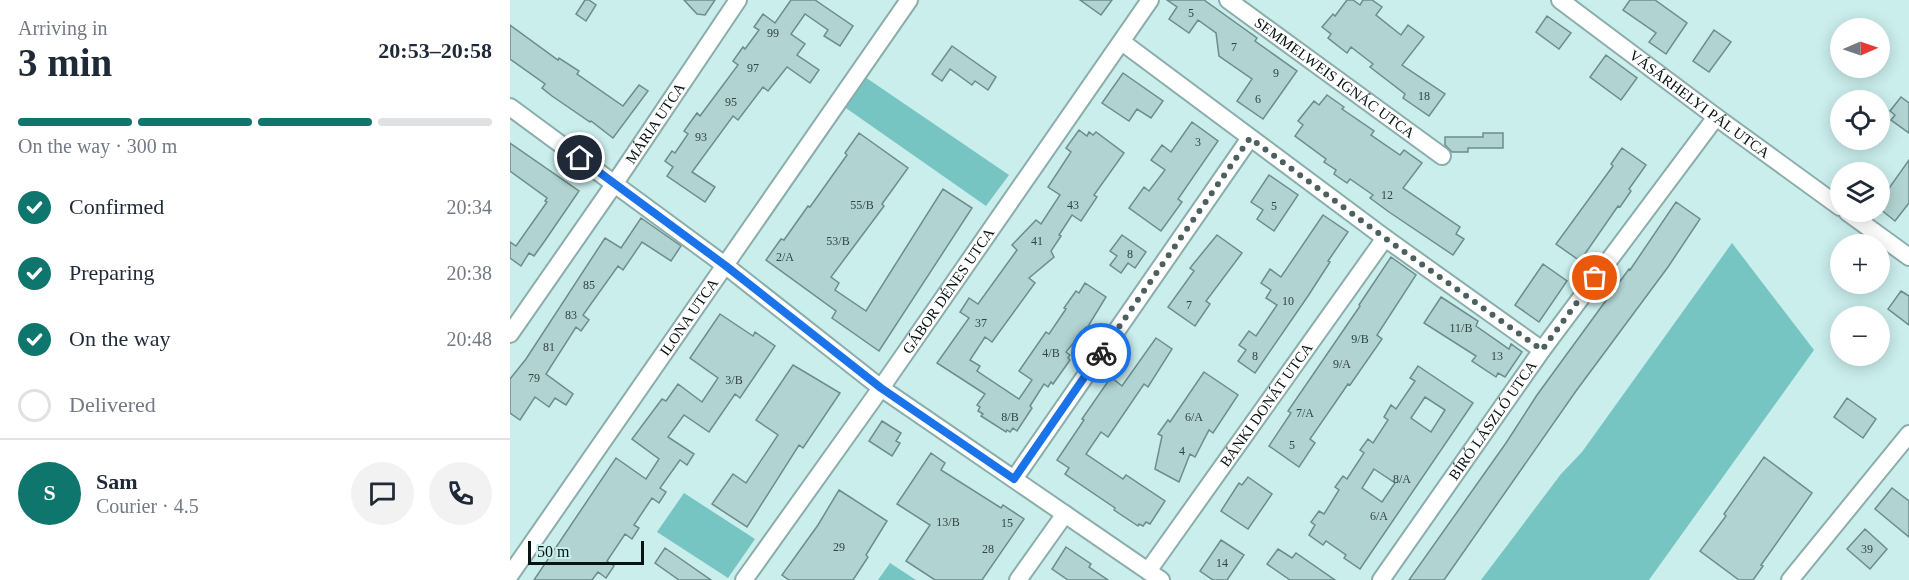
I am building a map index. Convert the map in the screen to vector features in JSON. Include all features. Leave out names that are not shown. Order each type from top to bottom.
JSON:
[{"type":"street","name":"MÁRIA UTCA","points":[[510,334],[738,0]]},
{"type":"street","name":"ILONA UTCA","points":[[510,575],[909,0]]},
{"type":"street","name":"GÁBOR DÉNES UTCA","points":[[744,580],[881,388],[1150,0]]},
{"type":"street","name":"SEMMELWEIS IGNÁC UTCA","points":[[1228,0],[1442,156]]},
{"type":"street","name":"VÁSÁRHELYI PÁL UTCA","points":[[1560,0],[1830,200]]},
{"type":"street","points":[[1122,42],[1385,238],[1542,350]]},
{"type":"street","points":[[510,107],[726,266],[881,388],[1155,575]]},
{"type":"street","name":"BÍRÓ LÁSZLÓ UTCA","points":[[1381,580],[1542,350],[1716,117]]},
{"type":"street","points":[[1014,479],[1250,138]]},
{"type":"street","points":[[1862,222],[1907,252]]},
{"type":"street","name":"BÁNKI DONÁT UTCA","points":[[1155,575],[1385,238]]},
{"type":"street","points":[[1790,580],[1909,434]]},
{"type":"street","points":[[1018,580],[1065,514]]},
{"type":"shaded area","points":[[865,77],[1009,175],[986,206],[843,106]]},
{"type":"shaded area","points":[[1732,243],[1814,350],[1649,580],[1481,580],[1561,474],[1582,452]]},
{"type":"shaded area","points":[[684,493],[755,539],[728,578],[657,532]]},
{"type":"shaded area","points":[[890,563],[916,580],[878,580]]},
{"type":"building","points":[[585,0],[596,5],[586,21],[576,14]]},
{"type":"building","points":[[684,0],[715,0],[705,15],[697,14]]},
{"type":"building","points":[[791,0],[815,0],[853,26],[840,46],[824,36],[828,30],[805,14],[791,34],[805,44],[797,55],[819,70],[810,83],[787,67],[768,91],[763,87],[738,120],[733,116],[692,172],[715,187],[705,202],[667,176],[673,167],[665,161],[672,151],[675,153],[688,134],[684,131],[697,113],[700,116],[738,65],[733,61],[759,30],[754,27],[763,14],[775,23]]},
{"type":"building","points":[[1080,0],[1112,0],[1101,15]]},
{"type":"building","points":[[1167,0],[1204,0],[1257,38],[1255,41],[1297,71],[1263,119],[1237,101],[1252,79],[1219,56],[1216,33],[1198,20],[1189,33],[1169,19],[1177,7]]},
{"type":"building","points":[[1347,0],[1353,0],[1360,5],[1363,0],[1372,0],[1382,7],[1376,15],[1401,35],[1408,25],[1424,37],[1402,65],[1445,94],[1429,116],[1403,98],[1405,94],[1370,67],[1373,64],[1351,47],[1347,53],[1328,38],[1331,34],[1322,27],[1333,14],[1335,16]]},
{"type":"building","points":[[1630,0],[1655,0],[1687,23],[1666,54],[1649,42],[1656,33],[1623,10]]},
{"type":"building","points":[[1547,16],[1571,33],[1559,49],[1536,32]]},
{"type":"building","points":[[510,25],[558,60],[559,58],[579,71],[577,74],[623,106],[639,85],[648,91],[613,138],[552,96],[542,88],[545,84],[510,59]]},
{"type":"building","points":[[1714,30],[1731,42],[1709,72],[1693,61]]},
{"type":"building","points":[[952,46],[996,77],[988,90],[975,81],[972,85],[950,69],[942,81],[932,74]]},
{"type":"building","points":[[1606,55],[1637,78],[1621,100],[1590,77]]},
{"type":"building","points":[[1123,73],[1163,101],[1151,118],[1137,109],[1129,121],[1102,103]]},
{"type":"building","points":[[1327,95],[1344,107],[1342,109],[1374,131],[1371,135],[1400,155],[1404,150],[1422,163],[1403,188],[1460,227],[1456,234],[1464,239],[1453,255],[1370,198],[1373,195],[1350,179],[1347,183],[1334,174],[1336,170],[1324,162],[1326,159],[1295,136],[1303,125],[1298,121],[1314,101],[1319,105]]},
{"type":"building","points":[[1901,97],[1909,103],[1909,133],[1891,120],[1895,115],[1890,111]]},
{"type":"building","points":[[1192,122],[1218,141],[1178,199],[1182,202],[1161,231],[1129,208],[1144,187],[1149,191],[1165,170],[1151,160],[1162,145],[1171,152]]},
{"type":"building","points":[[1079,130],[1087,136],[1089,132],[1093,135],[1096,132],[1124,153],[1094,195],[1097,197],[1081,221],[1072,215],[1051,251],[1054,257],[1029,278],[1035,283],[992,342],[985,337],[970,360],[980,366],[977,371],[1019,399],[1032,380],[1019,371],[1046,332],[1049,334],[1076,291],[1079,293],[1085,283],[1106,297],[1087,328],[1066,352],[1070,355],[1068,358],[1070,360],[1053,384],[1051,382],[1048,387],[1044,384],[1017,431],[1013,428],[1010,432],[1007,430],[1006,432],[981,416],[983,414],[978,411],[980,407],[977,405],[985,394],[937,363],[969,318],[960,312],[969,298],[978,304],[1017,250],[1012,245],[1036,220],[1041,224],[1060,195],[1048,187],[1071,152],[1066,148]]},
{"type":"building","points":[[859,133],[908,168],[882,204],[884,206],[831,277],[839,283],[835,290],[866,311],[943,189],[972,208],[879,351],[832,318],[836,311],[766,260],[781,239],[784,240],[808,206],[810,207],[847,155],[845,153]]},
{"type":"building","points":[[1483,133],[1503,133],[1503,148],[1468,148],[1468,152],[1452,152],[1445,145],[1445,137],[1483,137]]},
{"type":"building","points":[[510,143],[579,191],[534,256],[529,253],[521,266],[510,258],[510,242],[516,246],[547,202],[545,201],[547,198],[510,171]]},
{"type":"building","points":[[1622,148],[1646,165],[1629,189],[1631,191],[1620,207],[1618,206],[1580,261],[1556,244],[1613,166],[1611,164]]},
{"type":"building","points":[[1909,160],[1909,203],[1895,221],[1890,217],[1890,187]]},
{"type":"building","points":[[1269,175],[1298,195],[1274,231],[1257,219],[1263,210],[1251,202]]},
{"type":"building","points":[[1676,202],[1700,219],[1668,267],[1576,391],[1444,580],[1409,580],[1506,443],[1537,395],[1630,270]]},
{"type":"building","points":[[1323,215],[1348,232],[1308,296],[1255,373],[1238,361],[1246,350],[1239,345],[1249,331],[1256,336],[1277,305],[1266,298],[1271,290],[1261,283],[1270,269],[1281,277]]},
{"type":"building","points":[[641,218],[681,246],[671,261],[642,242],[623,270],[618,266],[583,315],[589,320],[581,331],[576,327],[546,374],[573,394],[566,405],[555,398],[549,407],[535,397],[520,420],[510,413],[510,379],[526,359],[605,238],[621,248]]},
{"type":"building","points":[[1122,235],[1146,252],[1135,268],[1128,263],[1121,273],[1110,265],[1117,256],[1110,251]]},
{"type":"building","points":[[1217,235],[1242,253],[1206,301],[1210,304],[1195,326],[1168,307],[1194,271],[1190,268]]},
{"type":"building","points":[[1391,257],[1416,275],[1377,335],[1382,339],[1310,439],[1315,443],[1299,467],[1269,446],[1291,413],[1288,411]]},
{"type":"building","points":[[1543,264],[1567,281],[1539,322],[1515,305]]},
{"type":"building","points":[[1901,291],[1909,296],[1909,325],[1890,311],[1890,306]]},
{"type":"building","points":[[1441,297],[1478,321],[1476,326],[1509,349],[1511,344],[1522,352],[1505,377],[1498,373],[1496,377],[1472,361],[1476,356],[1424,323]]},
{"type":"building","points":[[720,314],[753,336],[755,332],[775,346],[740,398],[735,394],[709,432],[684,415],[668,437],[694,454],[687,465],[680,460],[660,488],[666,492],[659,503],[652,498],[634,525],[639,528],[632,539],[625,534],[607,561],[614,566],[606,578],[598,572],[592,580],[534,580],[616,458],[646,479],[659,459],[632,439],[662,399],[666,401],[678,384],[702,402],[718,378],[690,358]]},
{"type":"building","points":[[1156,338],[1172,349],[1148,387],[1144,384],[1108,437],[1101,432],[1086,454],[1123,479],[1126,475],[1165,501],[1150,524],[1146,522],[1143,526],[1139,524],[1138,526],[1065,474],[1069,468],[1057,460],[1111,377],[1122,386]]},
{"type":"building","points":[[793,365],[840,393],[803,448],[799,445],[747,527],[712,504],[733,474],[746,483],[778,435],[756,420]]},
{"type":"building","points":[[1418,366],[1473,403],[1360,569],[1344,558],[1346,555],[1326,541],[1323,545],[1309,535],[1315,525],[1311,522],[1319,511],[1324,514],[1339,490],[1335,487],[1343,476],[1347,479],[1364,453],[1360,450],[1368,439],[1373,443],[1388,420],[1384,417],[1391,405],[1396,409],[1415,381],[1410,378]],"holes":[[[1425,397],[1445,410],[1431,432],[1411,418]],[[1374,469],[1395,483],[1382,502],[1362,488]]]},
{"type":"building","points":[[1204,372],[1238,395],[1213,433],[1209,430],[1195,457],[1190,454],[1179,482],[1155,469],[1162,436],[1158,434],[1168,420],[1170,422]]},
{"type":"building","points":[[1847,398],[1876,419],[1863,438],[1834,417]]},
{"type":"building","points":[[882,421],[901,433],[896,441],[900,443],[892,456],[869,441]]},
{"type":"building","points":[[931,453],[945,463],[941,470],[1001,508],[1003,505],[1024,519],[982,580],[935,580],[906,561],[930,525],[897,504]]},
{"type":"building","points":[[1764,457],[1812,493],[1753,580],[1739,580],[1700,551]]},
{"type":"building","points":[[1248,477],[1272,494],[1248,529],[1221,511],[1239,483],[1242,485]]},
{"type":"building","points":[[1892,488],[1909,501],[1909,537],[1875,509]]},
{"type":"building","points":[[839,490],[887,521],[866,555],[868,557],[853,580],[789,580],[782,575],[818,525]]},
{"type":"building","points":[[1865,529],[1887,549],[1870,569],[1847,549]]},
{"type":"building","points":[[1221,540],[1244,555],[1227,580],[1213,580],[1200,571]]},
{"type":"building","points":[[1066,547],[1091,564],[1089,567],[1108,580],[1068,580],[1052,569]]},
{"type":"building","points":[[665,548],[711,580],[679,580],[655,563]]},
{"type":"building","points":[[1278,549],[1292,558],[1296,553],[1335,580],[1290,580],[1267,564]]},
{"type":"way so far","points":[[1101,353],[1250,138],[1542,350],[1595,278]]},
{"type":"route","points":[[580,158],[726,266],[881,388],[1014,479],[1101,353]]}]
